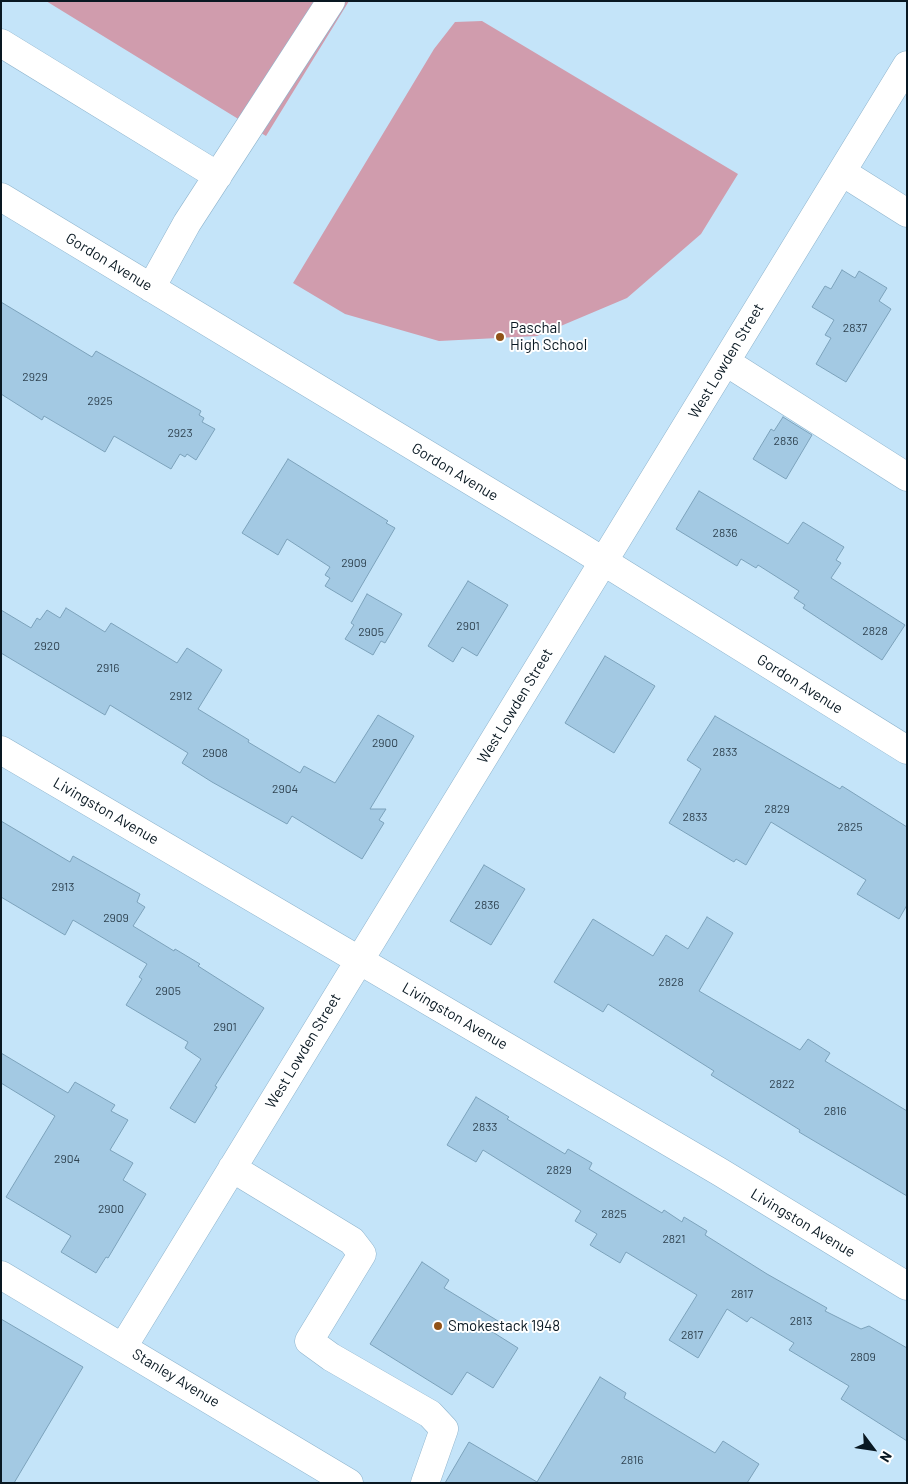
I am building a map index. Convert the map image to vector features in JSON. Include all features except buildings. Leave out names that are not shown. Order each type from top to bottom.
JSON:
[{"type":"street","points":[[152,288],[187,223],[331,1]]},
{"type":"street","points":[[1,43],[218,176]]},
{"type":"street","name":"West Lowden Street","points":[[123,1347],[907,66]]},
{"type":"street","points":[[842,172],[907,213]]},
{"type":"street","name":"Gordon Avenue","points":[[1,197],[603,562],[907,750]]},
{"type":"street","points":[[726,362],[907,477]]},
{"type":"street","name":"Livingston Avenue","points":[[1,750],[712,1167],[907,1286]]},
{"type":"street","points":[[232,1168],[352,1240],[362,1254],[309,1341],[331,1357],[430,1414],[444,1428],[425,1483]]},
{"type":"street","name":"Stanley Avenue","points":[[1,1275],[349,1483]]},
{"type":"shaded area","points":[[46,1],[349,1],[266,136]]},
{"type":"shaded area","points":[[482,21],[738,174],[701,234],[627,298],[537,336],[439,341],[345,314],[293,283],[434,49],[455,22]]},
{"type":"place","name":"Paschal High School","points":[[500,337]]},
{"type":"place","name":"Smokestack 1948","points":[[438,1326]]}]
